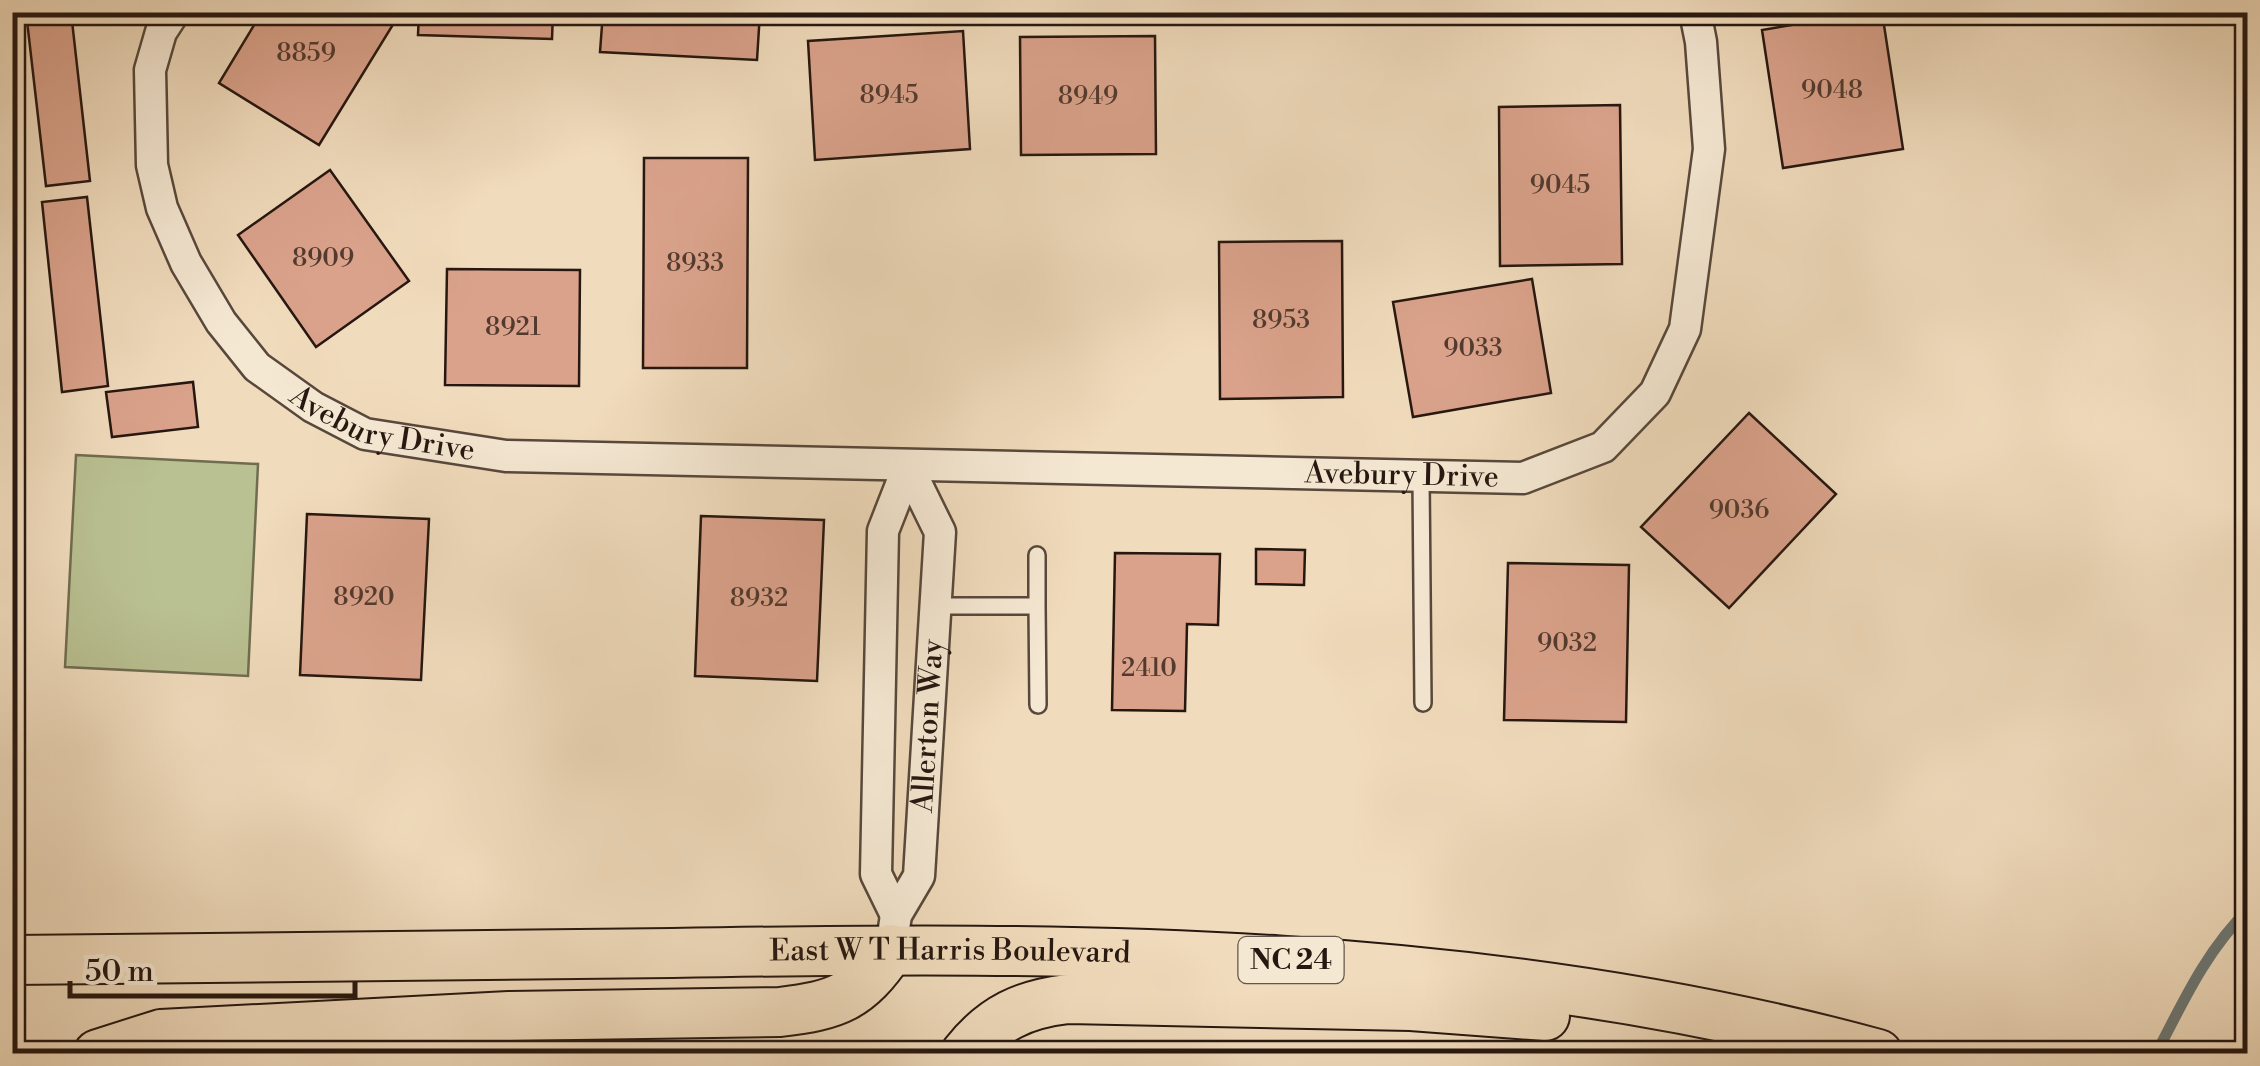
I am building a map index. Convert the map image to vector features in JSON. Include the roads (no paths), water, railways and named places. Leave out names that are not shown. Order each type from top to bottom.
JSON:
[{"type":"main road","name":"East W T Harris Boulevard","points":[[12,960],[324,959],[893,932],[1416,970],[1688,1009],[1878,1054]]},
{"type":"main road","points":[[98,1054],[160,1034],[509,1016],[780,1012],[812,1008],[852,993],[871,978],[893,932]]},
{"type":"main road","points":[[965,1054],[980,1034],[1018,1009],[1068,999],[1411,1006],[1541,1016],[1688,1009]]},
{"type":"street","name":"Avebury Drive","points":[[174,12],[161,32],[150,70],[152,165],[162,208],[186,263],[221,322],[257,366],[312,407],[365,434],[506,456],[1523,478],[1604,447],[1655,392],[1685,328],[1709,149],[1695,12]]},
{"type":"street","name":"Allerton Way","points":[[893,932],[876,874],[883,531],[908,466]]},
{"type":"street","name":"Allerton Way","points":[[893,932],[920,876],[940,532],[908,466]]},
{"type":"lane","points":[[1421,477],[1423,703]]},
{"type":"lane","points":[[1037,555],[1038,705]]},
{"type":"lane","points":[[936,606],[1037,606]]},
{"type":"waterway","points":[[2156,1054],[2208,960],[2248,910]]}]
